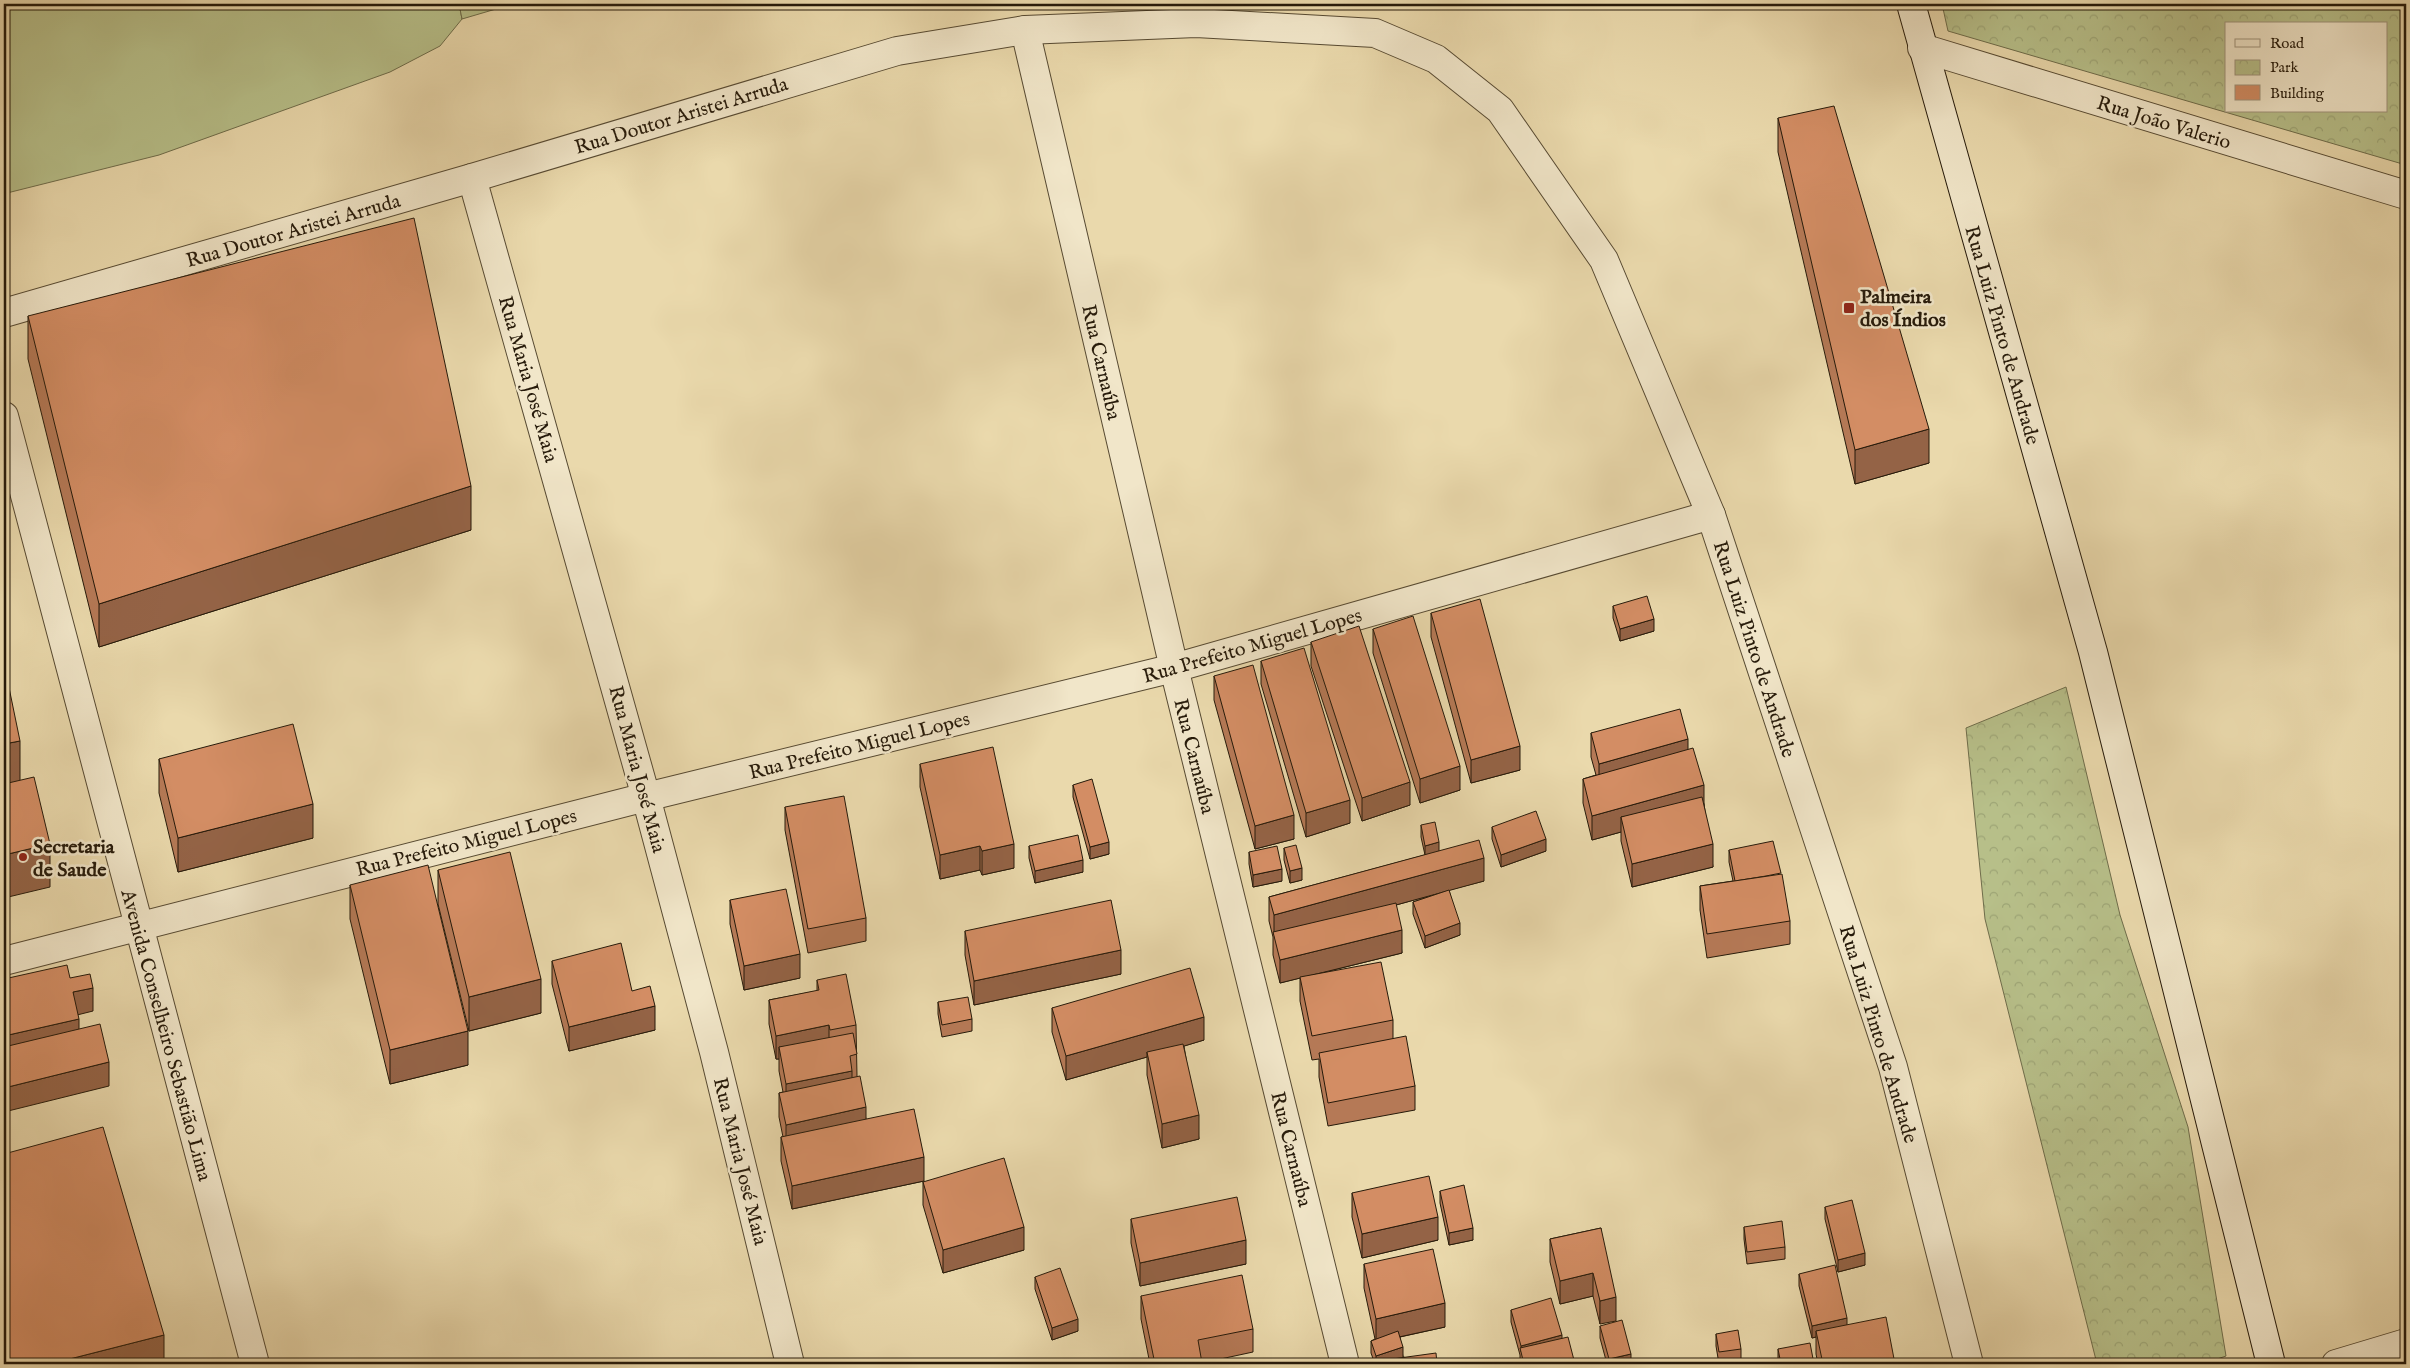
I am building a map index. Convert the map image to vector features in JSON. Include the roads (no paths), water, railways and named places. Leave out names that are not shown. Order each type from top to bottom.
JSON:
[{"type":"street","name":"Rua Luiz Pinto de Andrade","points":[[1911,4],[2093,652],[2271,1364]]},
{"type":"street","name":"Rua Doutor Aristei Arruda","points":[[4,313],[472,178],[897,51],[1025,30],[1196,23],[1376,33]]},
{"type":"street","name":"Rua Carnaúba","points":[[1025,30],[1174,668],[1345,1364]]},
{"type":"street","name":"Rua Luiz Pinto de Andrade","points":[[1376,33],[1436,58],[1500,110],[1604,260],[1710,515],[1894,1068],[1969,1364]]},
{"type":"street","name":"Rua João Valerio","points":[[1922,48],[2406,195]]},
{"type":"street","name":"Rua Maria José Maia","points":[[472,178],[646,797],[714,1052],[790,1364]]},
{"type":"street","name":"Avenida Conselheiro Sebastião Lima","points":[[4,416],[255,1364]]},
{"type":"street","name":"Rua Prefeito Miguel Lopes","points":[[4,961],[138,925],[646,797],[1174,668],[1710,515]]},
{"type":"street","points":[[2336,1364],[2406,1343]]},
{"type":"place","name":"Palmeira dos Índios","points":[[1849,308]]},
{"type":"place","name":"Secretaria de Saude","points":[[23,857]]}]
